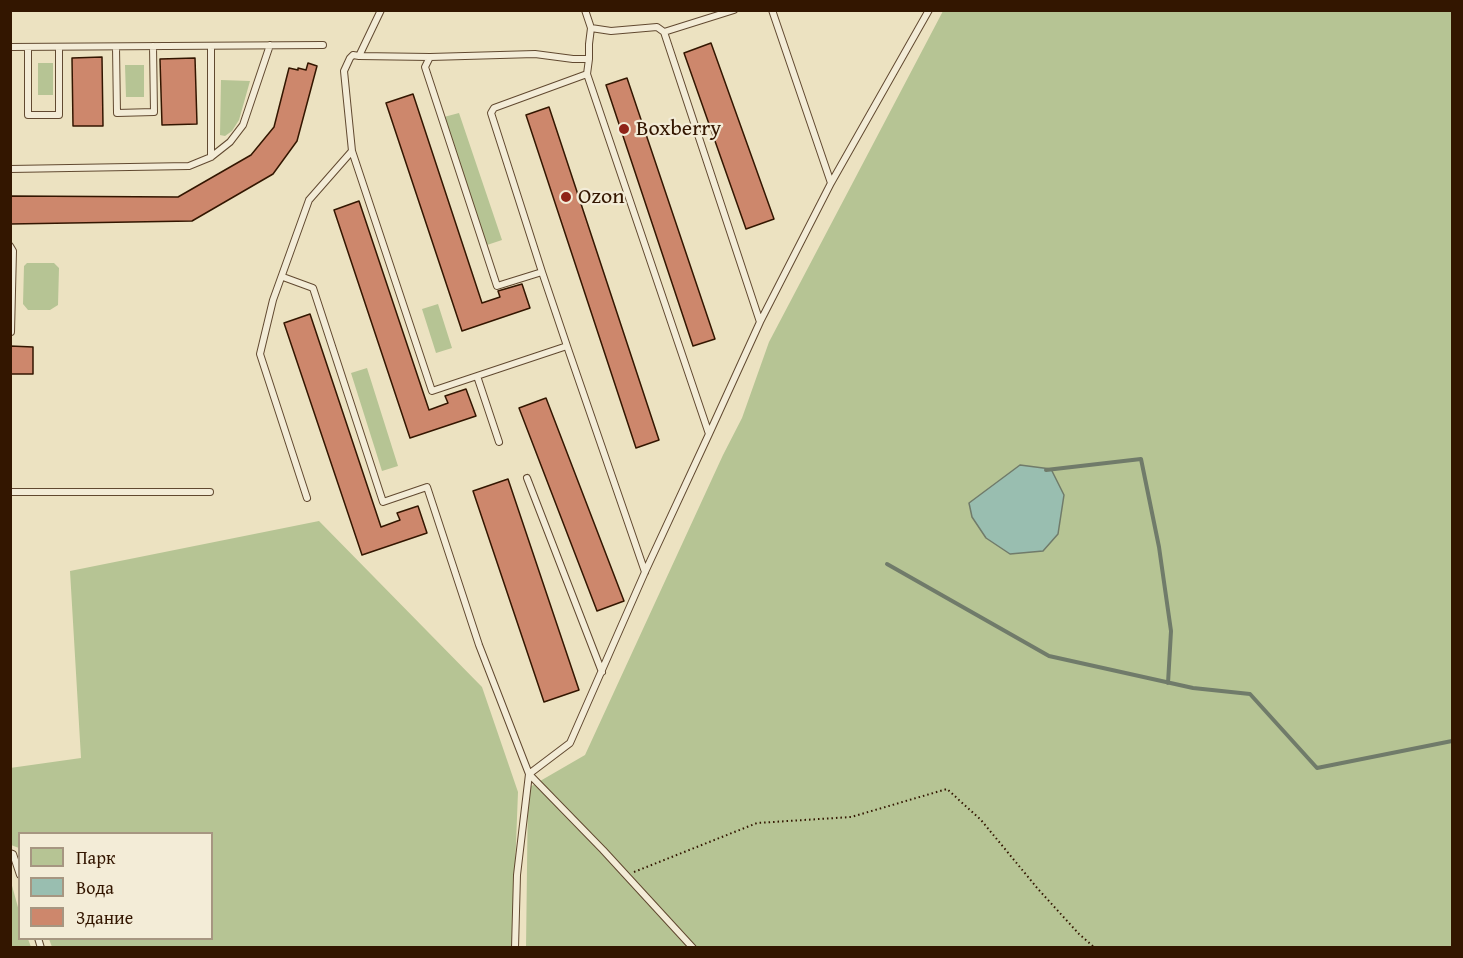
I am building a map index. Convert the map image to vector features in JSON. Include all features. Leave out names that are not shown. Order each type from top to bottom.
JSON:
[{"type":"lane","points":[[359,56],[381,10]]},
{"type":"lane","points":[[585,10],[591,28],[587,75],[709,434]]},
{"type":"lane","points":[[664,32],[734,10]]},
{"type":"lane","points":[[772,10],[831,183]]},
{"type":"lane","points":[[515,948],[517,875],[529,774],[570,742],[760,322],[831,183],[929,10]]},
{"type":"lane","points":[[591,28],[612,31],[657,27],[664,32],[760,322]]},
{"type":"lane","points":[[10,169],[189,166],[212,157],[230,142],[243,125],[270,45]]},
{"type":"lane","points":[[10,47],[323,45]]},
{"type":"lane","points":[[116,46],[117,113],[154,112],[153,46]]},
{"type":"lane","points":[[211,46],[212,157]]},
{"type":"lane","points":[[28,47],[28,115],[59,115],[59,47]]},
{"type":"lane","points":[[567,346],[432,391],[352,151],[344,71],[353,55],[430,57],[535,54],[573,59],[589,58]]},
{"type":"lane","points":[[430,57],[425,67],[497,286],[542,272]]},
{"type":"lane","points":[[587,75],[494,108],[491,112],[542,272],[645,572]]},
{"type":"lane","points":[[307,498],[260,354],[273,300],[309,200],[352,151]]},
{"type":"lane","points":[[10,246],[13,251],[12,332]]},
{"type":"lane","points":[[283,277],[313,288],[384,502],[427,488],[479,645],[529,774],[693,948]]},
{"type":"lane","points":[[477,376],[499,442]]},
{"type":"lane","points":[[527,478],[602,672]]},
{"type":"lane","points":[[10,492],[210,492]]},
{"type":"lane","points":[[10,853],[13,854],[18,869]]},
{"type":"path","points":[[626,875],[757,824],[851,817],[947,789],[981,820],[1038,889],[1095,948]]},
{"type":"green space","points":[[943,11],[1452,11],[1452,947],[526,948],[528,788],[585,755],[742,418],[769,342]]},
{"type":"green space","points":[[38,63],[53,63],[53,95],[38,95]]},
{"type":"green space","points":[[125,65],[144,65],[144,97],[126,97]]},
{"type":"green space","points":[[221,80],[250,81],[239,120],[232,131],[225,136],[220,135]]},
{"type":"green space","points":[[459,113],[502,240],[487,245],[444,117]]},
{"type":"green space","points":[[27,263],[54,263],[59,268],[58,305],[50,310],[28,310],[23,304],[24,266]]},
{"type":"green space","points":[[438,304],[452,348],[436,353],[422,309]]},
{"type":"green space","points":[[367,368],[398,466],[382,471],[351,373]]},
{"type":"green space","points":[[319,521],[482,687],[518,792],[512,947],[52,947],[49,940],[213,940],[213,832],[18,832],[18,848],[11,845],[10,768],[81,758],[70,571]]},
{"type":"green space","points":[[11,882],[18,907],[18,940],[28,940],[31,947],[11,947]]},
{"type":"water","points":[[1020,465],[1051,469],[1064,495],[1058,534],[1043,551],[1010,554],[986,538],[972,517],[969,503]]},
{"type":"building","points":[[711,43],[774,219],[746,229],[684,53]]},
{"type":"building","points":[[102,57],[103,126],[73,126],[72,58]]},
{"type":"building","points":[[195,58],[197,124],[162,125],[160,59]]},
{"type":"building","points":[[308,63],[317,66],[297,141],[273,174],[192,221],[10,224],[10,196],[178,197],[251,155],[274,127],[289,68],[306,70]]},
{"type":"building","points":[[627,78],[715,339],[693,346],[606,85]]},
{"type":"building","points":[[413,94],[482,303],[500,297],[498,291],[522,284],[530,308],[462,331],[386,103]]},
{"type":"building","points":[[549,107],[659,440],[636,448],[526,115]]},
{"type":"building","points":[[359,201],[429,410],[448,403],[445,396],[466,389],[476,416],[410,438],[334,210]]},
{"type":"building","points":[[310,314],[381,527],[400,520],[397,513],[418,506],[427,533],[362,555],[284,323]]},
{"type":"building","points":[[10,346],[33,347],[33,374],[10,374]]},
{"type":"building","points":[[546,398],[624,601],[597,611],[519,408]]},
{"type":"building","points":[[508,479],[579,690],[544,702],[473,491]]},
{"type":"waterway","points":[[1046,470],[1141,459],[1159,547],[1171,631],[1168,683]]},
{"type":"waterway","points":[[887,564],[1049,656],[1193,688],[1250,694],[1317,768],[1452,741]]},
{"type":"place","name":"Boxberry","points":[[624,129]]},
{"type":"place","name":"Ozon","points":[[566,197]]}]
